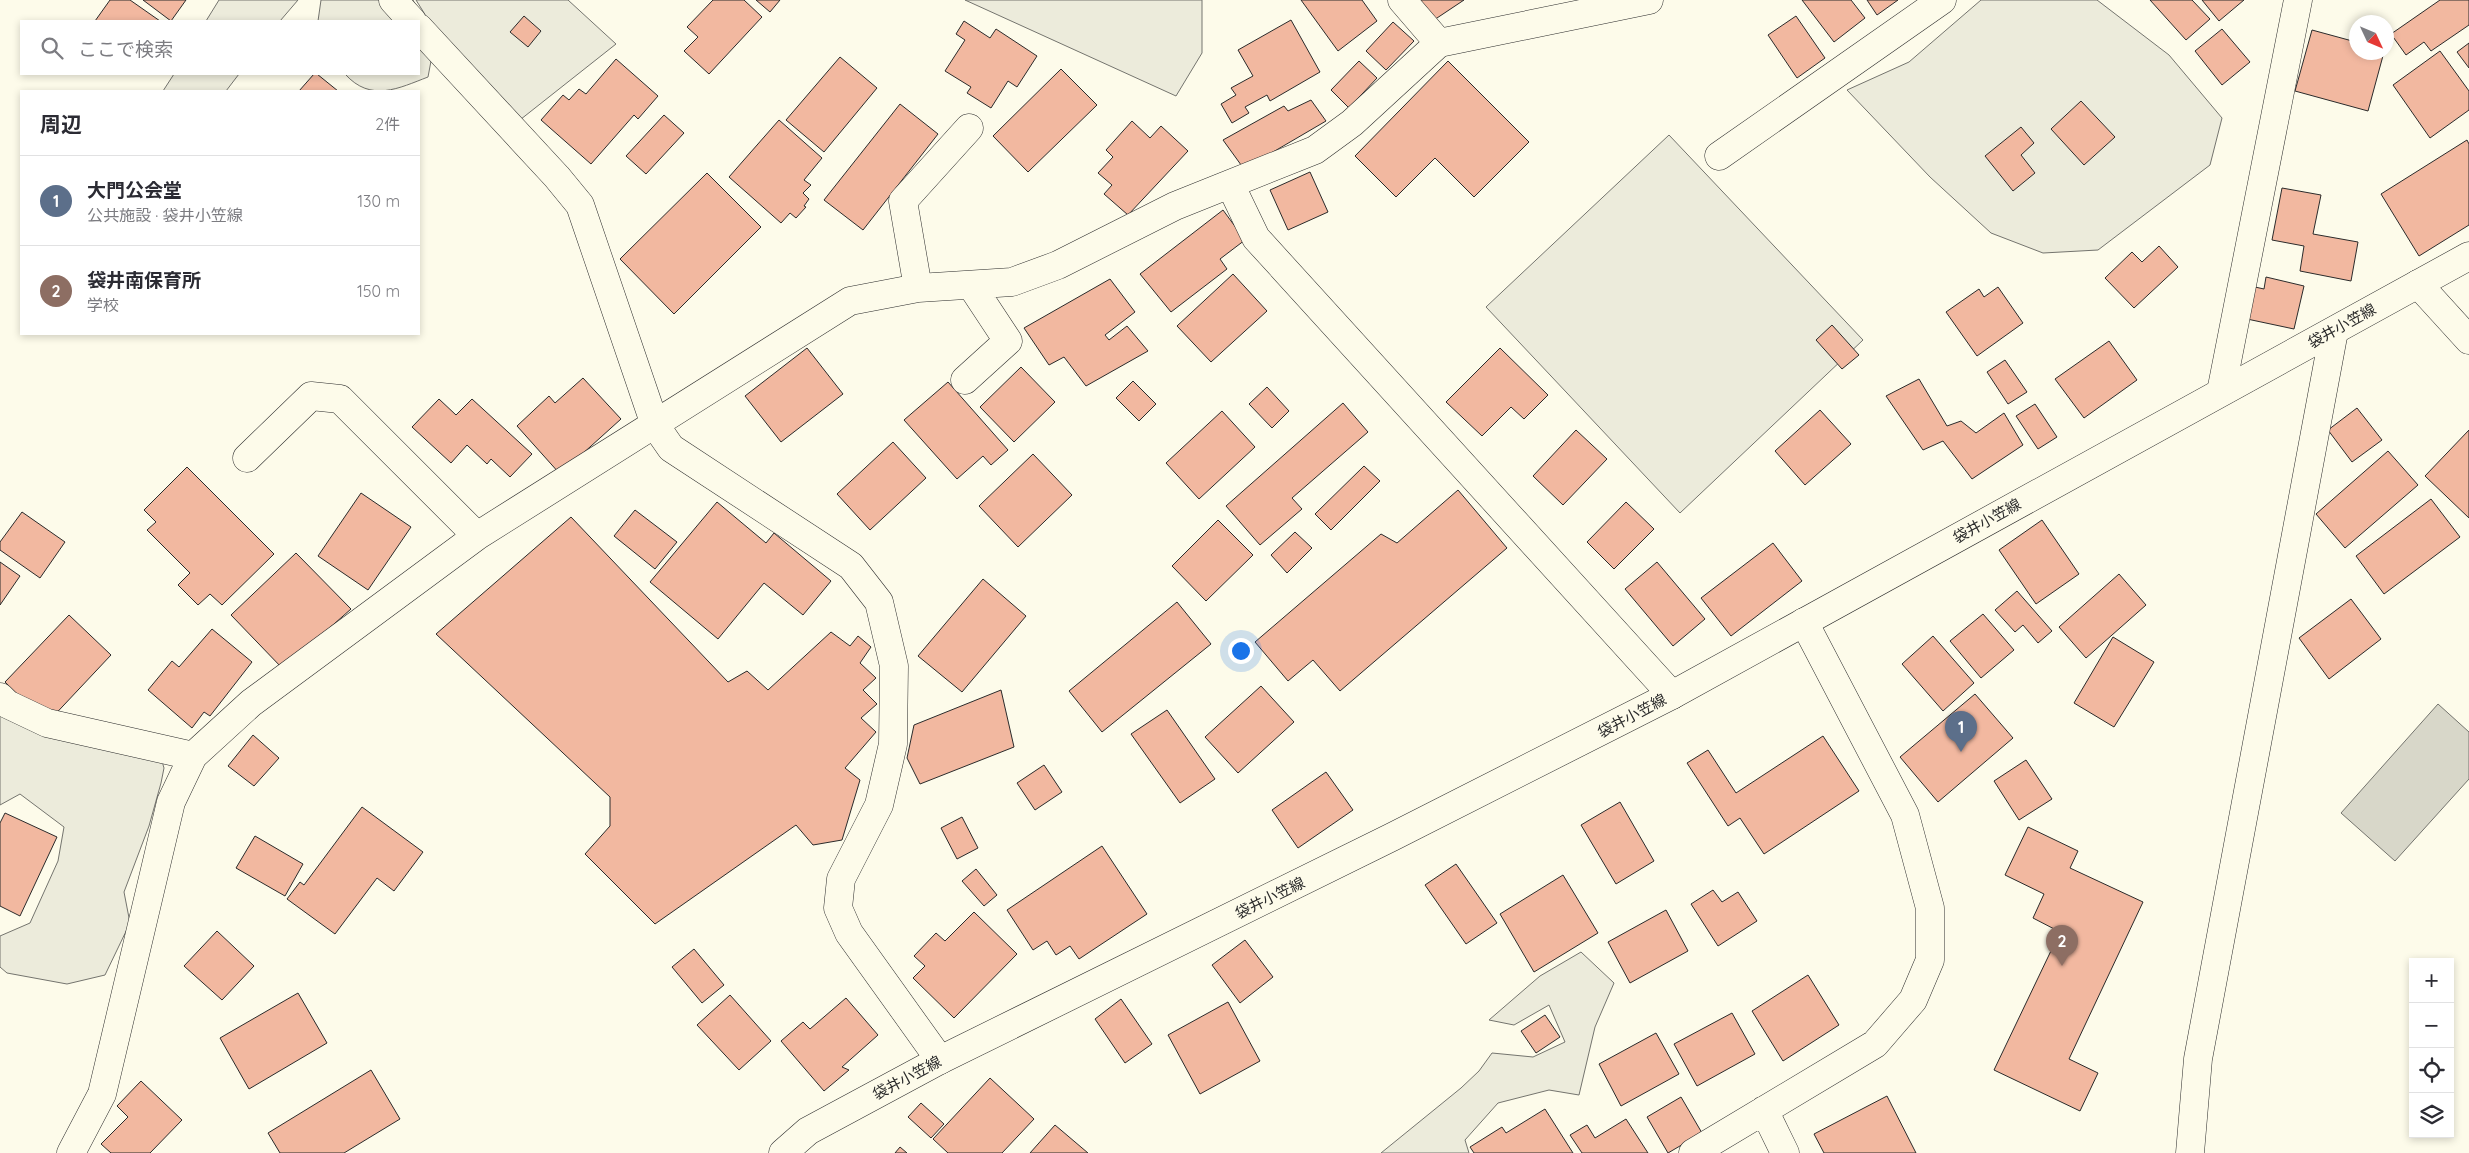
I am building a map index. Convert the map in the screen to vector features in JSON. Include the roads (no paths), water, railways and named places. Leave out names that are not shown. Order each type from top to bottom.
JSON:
[{"type":"street","points":[[392,0],[411,20]]},
{"type":"street","points":[[1402,0],[1440,43]]},
{"type":"street","points":[[71,1153],[102,1094],[171,802],[193,756],[252,703],[477,536],[850,301],[918,288],[1012,282],[1058,265],[1175,206],[1315,150],[1352,123],[1440,43],[1649,0]]},
{"type":"street","points":[[1719,156],[1942,0]]},
{"type":"street","points":[[2221,392],[2298,0]]},
{"type":"street","points":[[420,29],[557,177],[580,206],[654,425],[671,448],[851,566],[879,602],[894,666],[893,744],[879,805],[841,879],[838,908],[850,933],[940,1060]]},
{"type":"street","points":[[918,288],[903,201],[969,128]]},
{"type":"street","points":[[1230,184],[1256,238],[1672,695]]},
{"type":"street","name":"袋井小笠線","points":[[783,1153],[808,1130],[940,1060],[1392,837],[1672,695],[2469,256]]},
{"type":"street","points":[[2418,284],[2469,340]]},
{"type":"street","points":[[965,380],[1008,341],[971,285]]},
{"type":"street","points":[[2190,1153],[2198,1059],[2334,330]]},
{"type":"street","points":[[247,458],[312,396],[340,399],[477,536]]},
{"type":"street","points":[[1694,1153],[1875,1044],[1913,1000],[1930,960],[1930,908],[1905,815],[1804,622]]},
{"type":"street","points":[[0,697],[7,704],[47,723],[193,756]]},
{"type":"street","points":[[1764,1110],[1785,1153]]},
{"type":"place","name":"大門公会堂","points":[[1961,752]]},
{"type":"place","name":"袋井南保育所","points":[[2062,966]]}]
